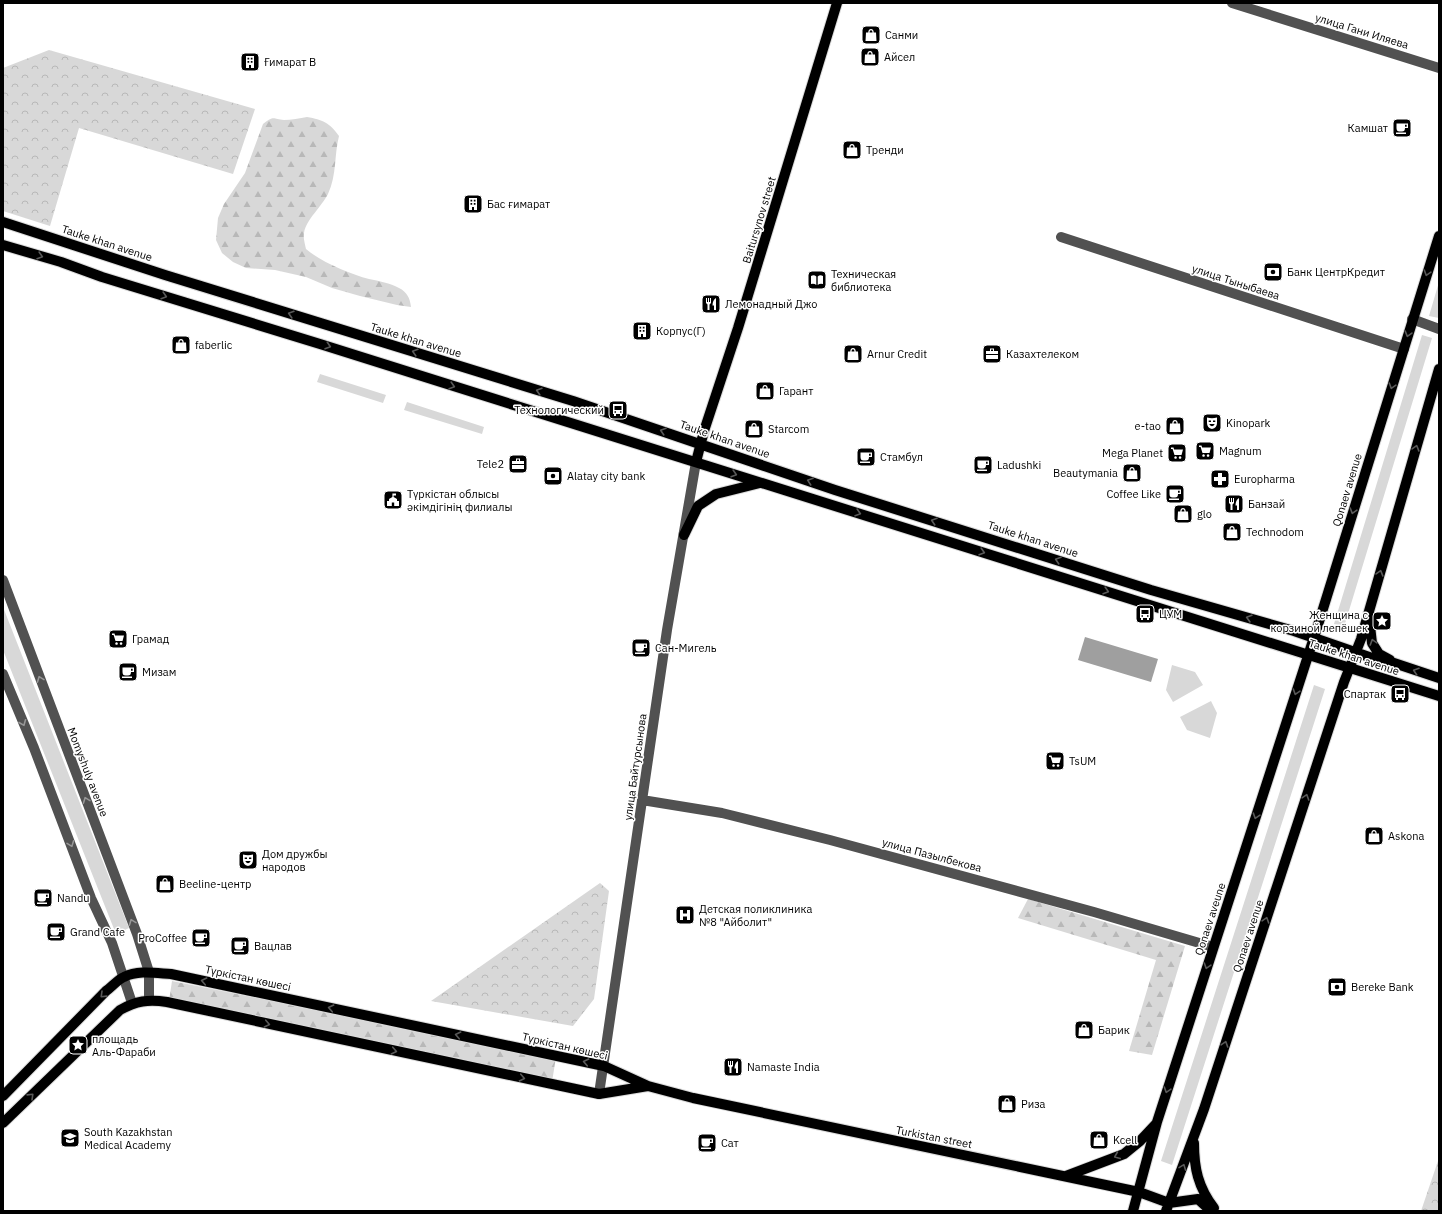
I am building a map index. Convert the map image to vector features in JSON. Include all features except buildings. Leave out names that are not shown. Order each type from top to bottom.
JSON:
[{"type":"main road","name":"Baitursynov street","points":[[700,443],[738,328],[837,3]]},
{"type":"main road","name":"Tauke khan avenue","points":[[3,222],[100,254],[573,401],[835,490],[1151,590],[1294,631],[1355,653],[1378,660],[1394,662],[1439,678]]},
{"type":"main road","points":[[1412,320],[1439,236]]},
{"type":"main road","name":"Tauke khan avenue","points":[[3,245],[1439,696]]},
{"type":"main road","name":"Qonaev avenue","points":[[1308,655],[1412,320]]},
{"type":"main road","points":[[1394,662],[1379,654],[1372,643],[1369,611],[1439,369]]},
{"type":"main road","name":"улица Байтурсынова","points":[[696,462],[700,443]]},
{"type":"main road","points":[[684,535],[698,506],[716,494],[761,482]]},
{"type":"main road","name":"Qonaev avenue","points":[[1167,1207],[1194,1136],[1369,611]]},
{"type":"main road","name":"Qonaev aveune","points":[[1139,1192],[1157,1122],[1308,655]]},
{"type":"main road","points":[[3,1096],[106,991],[123,977],[136,973],[149,972]]},
{"type":"main road","name":"Түркістан көшесі","points":[[149,972],[171,974],[210,982],[604,1066],[648,1086]]},
{"type":"main road","points":[[3,1124],[120,1010],[132,1003],[149,1000],[167,1002],[599,1094],[648,1086]]},
{"type":"main road","name":"Turkistan street","points":[[648,1086],[693,1098],[864,1135],[1139,1192],[1167,1207],[1198,1199],[1211,1211]]},
{"type":"main road","points":[[1066,1176],[1124,1154],[1140,1141],[1157,1122]]},
{"type":"main road","points":[[1194,1136],[1194,1159],[1197,1175],[1207,1198],[1216,1211]]},
{"type":"main road","points":[[1133,1211],[1139,1192]]},
{"type":"street","name":"улица Гани Иляева","points":[[1232,3],[1439,68]]},
{"type":"street","name":"улица Тыныбаева","points":[[1062,237],[1404,349]]},
{"type":"street","points":[[1412,320],[1439,329]]},
{"type":"street","name":"улица Байтурсынова","points":[[599,1094],[667,630],[696,462]]},
{"type":"street","name":"Momyshuly avenue","points":[[3,580],[137,934],[149,972]]},
{"type":"street","points":[[3,674],[34,748],[91,898],[112,943],[132,1003]]},
{"type":"street","name":"улица Пазылбекова","points":[[642,800],[722,813],[830,840],[1057,902],[1213,947]]},
{"type":"street","points":[[149,972],[149,1000]]},
{"type":"green space","points":[[49,50],[255,109],[233,174],[79,128],[50,226],[3,211],[3,68]]},
{"type":"green space","points":[[307,117],[325,122],[339,136],[331,187],[325,199],[305,228],[304,237],[306,249],[312,254],[345,271],[361,277],[388,283],[399,288],[408,296],[411,307],[397,305],[332,288],[306,277],[275,270],[246,268],[233,262],[222,253],[216,240],[218,218],[224,204],[245,173],[263,124],[274,118],[287,120]]},
{"type":"green space","points":[[1439,282],[1439,318],[1429,316]]},
{"type":"green space","points":[[1422,335],[1432,338],[1344,627],[1334,624]]},
{"type":"green space","points":[[320,374],[386,395],[383,403],[317,382]]},
{"type":"green space","points":[[407,402],[484,427],[482,434],[404,410]]},
{"type":"green space","points":[[3,607],[129,928],[116,934],[3,650]]},
{"type":"green space","points":[[1172,665],[1195,672],[1203,685],[1173,702],[1166,690]]},
{"type":"green space","points":[[1314,685],[1325,689],[1172,1165],[1161,1161]]},
{"type":"green space","points":[[1211,701],[1217,713],[1210,738],[1187,730],[1180,717]]},
{"type":"green space","points":[[600,883],[609,891],[594,999],[573,1026],[431,1001]]},
{"type":"green space","points":[[1028,899],[1185,946],[1152,1055],[1129,1051],[1156,960],[1018,918]]},
{"type":"green space","points":[[172,981],[556,1057],[552,1082],[169,1001]]},
{"type":"green space","points":[[1439,1158],[1439,1211],[1421,1211]]},
{"type":"shaded area","points":[[1085,637],[1158,659],[1151,682],[1078,660]]},
{"type":"place","name":"Санми","points":[[871,35]]},
{"type":"place","name":"Айсел","points":[[870,57]]},
{"type":"place","name":"Ғимарат В","points":[[250,62]]},
{"type":"place","name":"Камшат","points":[[1402,128]]},
{"type":"place","name":"Тренди","points":[[852,150]]},
{"type":"place","name":"Бас ғимарат","points":[[473,204]]},
{"type":"place","name":"Банк ЦентрКредит","points":[[1273,272]]},
{"type":"place","name":"Техническая библиотека","points":[[817,280]]},
{"type":"place","name":"Лемонадный Джо","points":[[711,304]]},
{"type":"place","name":"Корпус(Г)","points":[[642,331]]},
{"type":"place","name":"faberlic","points":[[181,345]]},
{"type":"place","name":"Arnur Credit","points":[[853,354]]},
{"type":"place","name":"Казахтелеком","points":[[992,354]]},
{"type":"place","name":"Гарант","points":[[765,391]]},
{"type":"place","name":"Технологический","points":[[618,410]]},
{"type":"place","name":"Kinopark","points":[[1212,423]]},
{"type":"place","name":"e-tao","points":[[1175,426]]},
{"type":"place","name":"Starcom","points":[[754,429]]},
{"type":"place","name":"Magnum","points":[[1205,451]]},
{"type":"place","name":"Mega Planet","points":[[1177,453]]},
{"type":"place","name":"Стамбул","points":[[866,457]]},
{"type":"place","name":"Tele2","points":[[518,464]]},
{"type":"place","name":"Ladushki","points":[[983,465]]},
{"type":"place","name":"Beautymania","points":[[1132,473]]},
{"type":"place","name":"Alatay city bank","points":[[553,476]]},
{"type":"place","name":"Europharma","points":[[1220,479]]},
{"type":"place","name":"Coffee Like","points":[[1175,494]]},
{"type":"place","name":"Түркістан облысы әкімдігінің филиалы","points":[[393,500]]},
{"type":"place","name":"Банзай","points":[[1234,504]]},
{"type":"place","name":"glo","points":[[1183,514]]},
{"type":"place","name":"Technodom","points":[[1232,532]]},
{"type":"place","name":"ЦУМ","points":[[1145,614]]},
{"type":"place","name":"Женщина с корзиной лепёшек","points":[[1382,621]]},
{"type":"place","name":"Грамад","points":[[118,639]]},
{"type":"place","name":"Сан-Мигель","points":[[641,648]]},
{"type":"place","name":"Мизам","points":[[128,672]]},
{"type":"place","name":"Спартак","points":[[1400,694]]},
{"type":"place","name":"TsUM","points":[[1055,761]]},
{"type":"place","name":"Askona","points":[[1374,836]]},
{"type":"place","name":"Дом дружбы народов","points":[[248,860]]},
{"type":"place","name":"Beeline-центр","points":[[165,884]]},
{"type":"place","name":"Nandu","points":[[43,898]]},
{"type":"place","name":"Детская поликлиника №8 \"Айболит\"","points":[[685,915]]},
{"type":"place","name":"Grand Cafe","points":[[56,932]]},
{"type":"place","name":"ProCoffee","points":[[201,938]]},
{"type":"place","name":"Вацлав","points":[[240,946]]},
{"type":"place","name":"Bereke Bank","points":[[1337,987]]},
{"type":"place","name":"Барик","points":[[1084,1030]]},
{"type":"place","name":"площадь Аль-Фараби","points":[[78,1045]]},
{"type":"place","name":"Namaste India","points":[[733,1067]]},
{"type":"place","name":"Риза","points":[[1007,1104]]},
{"type":"place","name":"South Kazakhstan Medical Academy","points":[[70,1138]]},
{"type":"place","name":"Kcell","points":[[1099,1140]]},
{"type":"place","name":"Сат","points":[[707,1143]]}]
